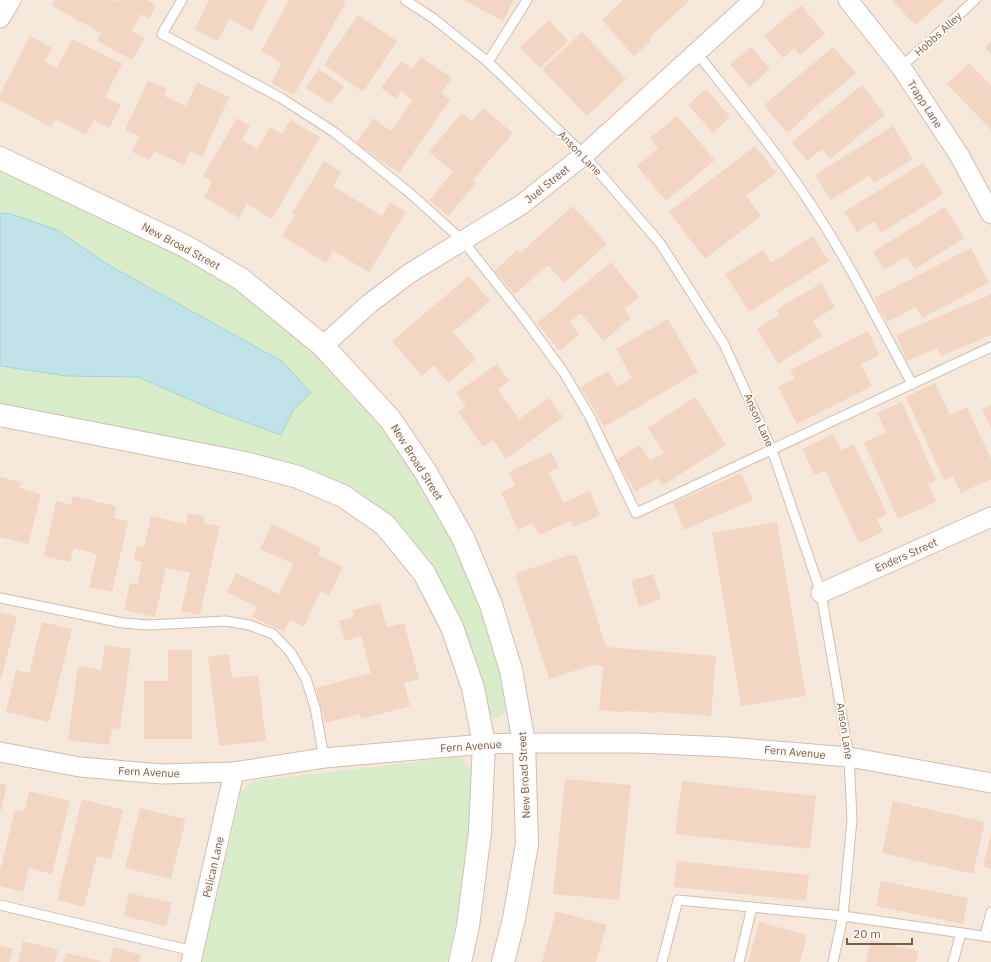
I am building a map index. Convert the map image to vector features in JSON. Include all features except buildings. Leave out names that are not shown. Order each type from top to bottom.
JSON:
[{"type":"street","points":[[0,18],[11,0]]},
{"type":"street","name":"Juel Street","points":[[323,346],[375,299],[410,273],[521,205],[584,154],[754,0]]},
{"type":"street","name":"Trapp Lane","points":[[848,0],[901,67],[959,155],[991,214]]},
{"type":"street","name":"New Broad Street","points":[[0,158],[185,246],[241,278],[323,346],[390,419],[425,471],[463,538],[491,605],[510,670],[524,743],[527,844],[514,919],[503,962]]},
{"type":"street","points":[[0,415],[245,463],[298,476],[343,496],[385,526],[424,573],[454,634],[473,688],[484,744],[480,832],[468,926],[460,962]]},
{"type":"street","name":"Enders Street","points":[[821,594],[991,517]]},
{"type":"street","name":"Fern Avenue","points":[[0,752],[80,767],[162,774],[234,772],[324,758],[484,744],[636,743],[705,746],[850,757],[991,784]]},
{"type":"street","name":"Pelican Lane","points":[[192,957],[234,772]]},
{"type":"lane","points":[[182,0],[162,34],[281,98],[334,132],[411,194],[463,241],[524,318],[564,373],[590,418],[636,513],[991,347]]},
{"type":"lane","name":"Anson Lane","points":[[405,0],[433,18],[488,62],[584,154],[660,243],[724,344],[772,450],[821,594],[850,757],[852,820],[843,916],[833,962]]},
{"type":"lane","points":[[488,62],[527,0]]},
{"type":"lane","points":[[518,14],[533,0]]},
{"type":"lane","name":"Hobbs Alley","points":[[901,67],[976,0]]},
{"type":"lane","points":[[696,52],[766,140],[807,198],[858,282],[912,384]]},
{"type":"lane","points":[[0,598],[123,623],[149,625],[225,621],[249,625],[273,634],[291,652],[306,679],[316,707],[324,758]]},
{"type":"lane","points":[[662,962],[678,900],[843,916],[988,936],[991,912]]},
{"type":"lane","points":[[0,905],[192,957]]},
{"type":"lane","points":[[739,962],[752,907]]},
{"type":"lane","points":[[954,962],[961,933]]},
{"type":"shaded area","points":[[0,0],[991,0],[991,962],[0,962]]},
{"type":"green space","points":[[0,169],[149,237],[219,277],[304,341],[394,440],[444,522],[479,602],[508,699],[506,711],[498,718],[487,716],[439,580],[349,492],[0,407],[0,366],[67,376],[138,377],[218,412],[281,435],[294,409],[311,393],[283,362],[107,264],[57,230],[11,214],[0,213]]},
{"type":"green space","points":[[460,757],[473,772],[466,880],[447,962],[202,962],[241,792],[253,781]]},
{"type":"water","points":[[0,213],[11,214],[57,230],[107,264],[283,362],[311,393],[294,409],[281,435],[218,412],[138,377],[67,376],[0,366]]}]
